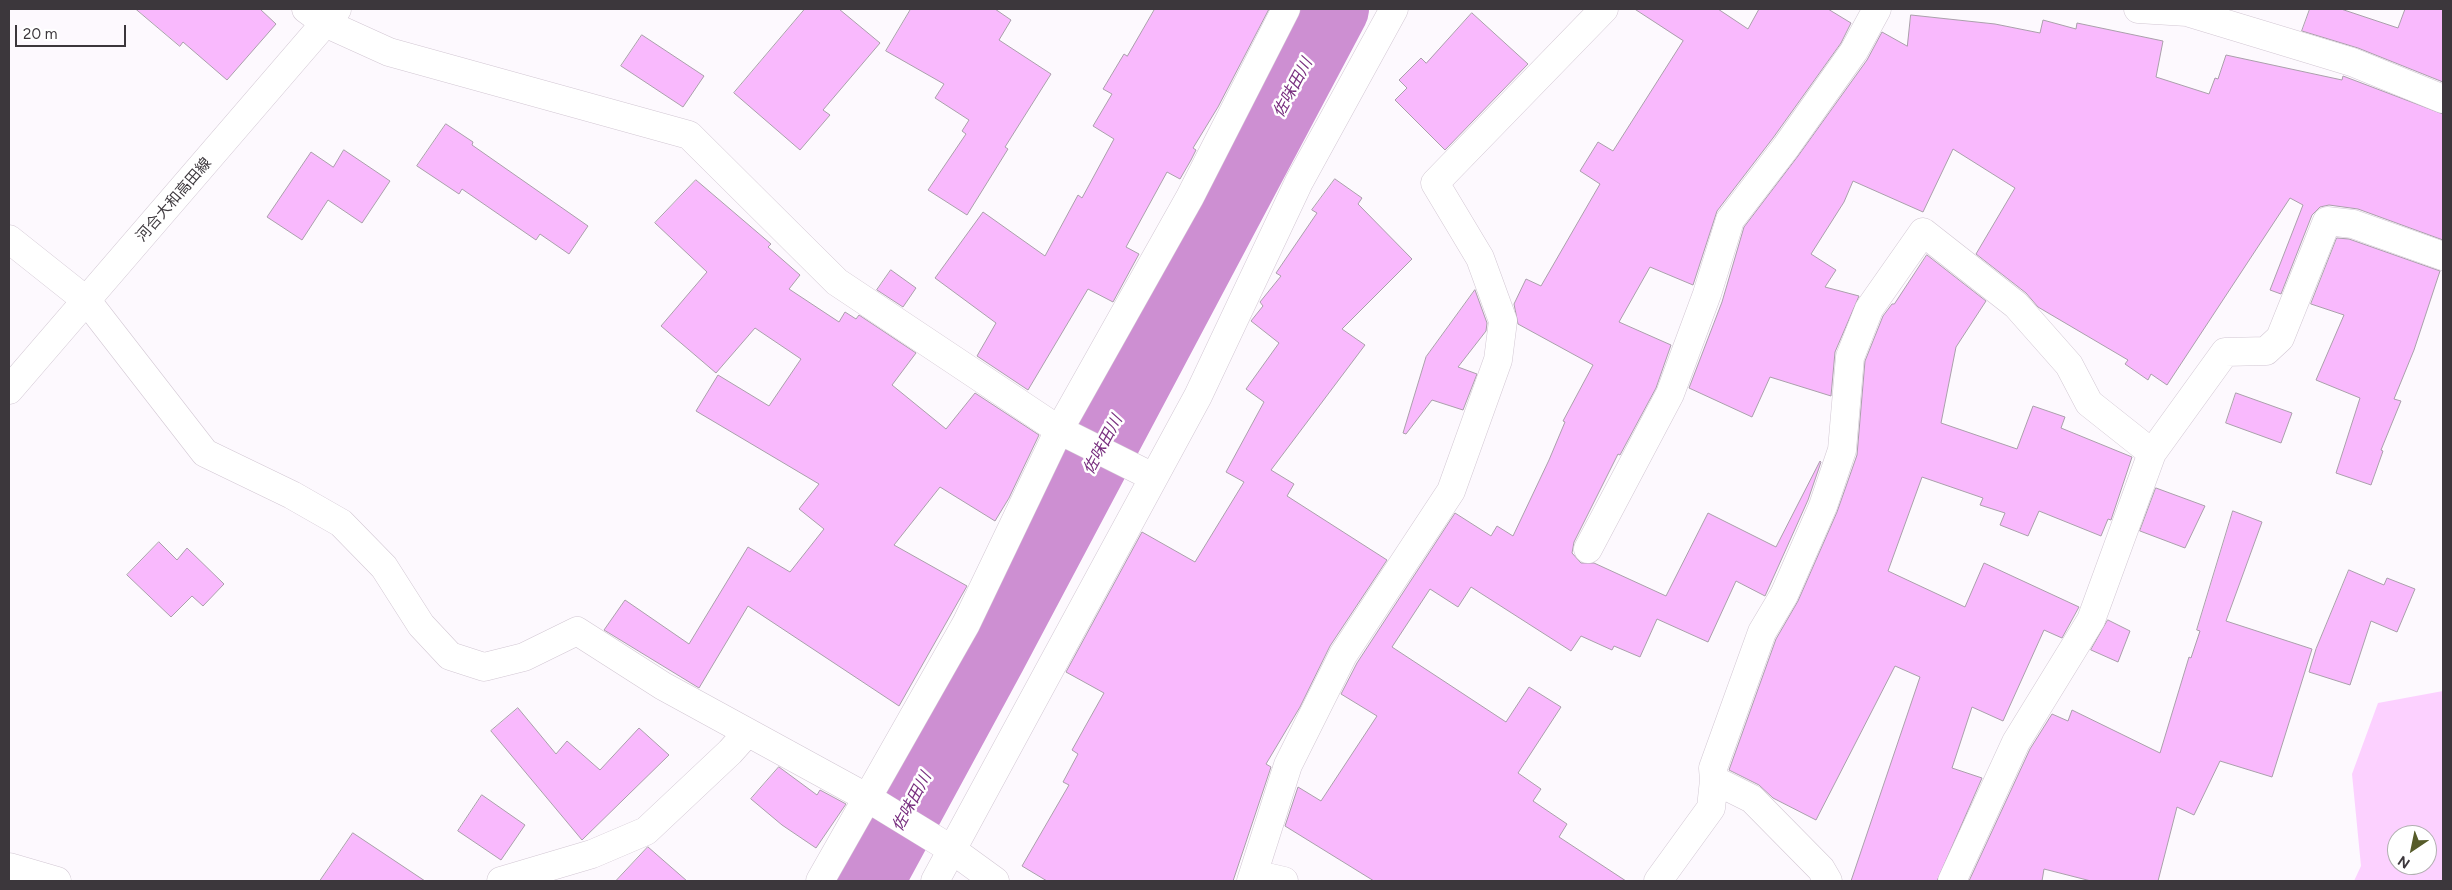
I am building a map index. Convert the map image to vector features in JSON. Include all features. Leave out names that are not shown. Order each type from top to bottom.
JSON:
[{"type":"street","points":[[820,881],[870,800],[966,624],[1064,432],[1190,197],[1286,9]]},
{"type":"street","points":[[934,881],[944,846],[1145,473],[1198,396],[1300,182],[1394,9]]},
{"type":"street","points":[[1284,881],[1253,878],[1288,765],[1343,655],[1451,491],[1498,360],[1503,321],[1480,258],[1435,182],[1604,9]]},
{"type":"street","points":[[1588,549],[1670,394],[1730,220],[1786,147],[1854,51],[1877,9]]},
{"type":"street","points":[[2138,9],[2187,12],[2352,62],[2443,99]]},
{"type":"street","points":[[322,14],[389,52],[689,135],[837,282],[1064,432],[1145,473]]},
{"type":"street","name":"河合大和高田線","points":[[9,390],[87,302],[322,14]]},
{"type":"street","points":[[1952,881],[2016,742],[2091,620],[2152,454],[2225,352],[2266,351],[2280,338],[2327,221],[2353,224],[2443,256]]},
{"type":"street","points":[[1658,881],[1711,808],[1714,780],[1713,768],[1762,632],[1788,586],[1823,506],[1842,450],[1850,357],[1869,309],[1922,232],[2016,305],[2069,365],[2089,403],[2152,454]]},
{"type":"street","points":[[9,239],[87,302],[205,453],[292,495],[341,522],[384,567],[421,625],[450,656],[484,667],[524,657],[577,630],[663,686],[870,800],[944,846],[995,881]]},
{"type":"street","points":[[501,881],[592,854],[646,831],[748,733]]},
{"type":"street","points":[[1714,780],[1752,799],[1821,869],[1828,881]]},
{"type":"street","points":[[9,867],[57,881]]},
{"type":"shaded area","points":[[2443,691],[2443,881],[2354,881],[2361,866],[2352,774],[2378,703]]},
{"type":"building","points":[[136,9],[260,9],[276,24],[227,80],[183,42],[180,46]]},
{"type":"building","points":[[805,9],[839,9],[880,43],[823,110],[830,115],[800,150],[734,93]]},
{"type":"building","points":[[911,9],[995,9],[1011,20],[999,40],[1051,74],[1005,147],[1008,149],[967,215],[928,190],[966,134],[962,131],[969,120],[935,98],[944,84],[886,51]]},
{"type":"building","points":[[1155,9],[1269,9],[1218,107],[1193,148],[1196,150],[1180,179],[1167,172],[1126,247],[1139,254],[1113,302],[1088,289],[1028,390],[977,356],[996,323],[935,278],[983,212],[1045,256],[1078,195],[1082,198],[1114,139],[1093,126],[1112,94],[1103,89],[1124,54],[1127,56]]},
{"type":"building","points":[[1635,9],[1718,9],[1748,29],[1759,9],[1828,9],[1851,23],[1841,43],[1773,138],[1717,211],[1693,285],[1650,267],[1619,322],[1671,345],[1656,388],[1620,455],[1618,454],[1574,542],[1572,553],[1581,563],[1594,563],[1666,596],[1708,513],[1776,547],[1821,462],[1808,500],[1765,596],[1736,581],[1708,642],[1657,619],[1640,657],[1614,646],[1612,650],[1581,636],[1571,651],[1471,587],[1458,607],[1430,589],[1392,647],[1506,722],[1529,687],[1561,707],[1518,773],[1541,789],[1533,801],[1567,824],[1559,837],[1626,881],[1374,881],[1285,826],[1298,787],[1321,801],[1377,716],[1341,694],[1357,663],[1455,513],[1491,536],[1497,526],[1513,536],[1549,460],[1565,422],[1563,421],[1593,365],[1518,324],[1514,304],[1526,279],[1541,286],[1600,184],[1580,171],[1598,142],[1613,151],[1683,41]]},
{"type":"building","points":[[2310,9],[2341,9],[2398,28],[2405,9],[2443,9],[2443,82],[2358,48],[2302,31]]},
{"type":"building","points":[[1472,13],[1528,64],[1445,150],[1395,100],[1407,88],[1399,80],[1421,58],[1426,63]]},
{"type":"building","points":[[1911,15],[1995,24],[2040,33],[2043,20],[2076,29],[2077,23],[2163,41],[2156,77],[2209,94],[2215,78],[2218,79],[2226,55],[2342,80],[2343,76],[2443,114],[2443,240],[2358,209],[2329,205],[2320,207],[2312,215],[2281,294],[2270,290],[2303,205],[2290,198],[2167,385],[2151,374],[2148,380],[2125,364],[2128,360],[2038,307],[2026,293],[1976,254],[2015,188],[1953,149],[1923,212],[1853,181],[1844,202],[1811,254],[1836,270],[1825,287],[1859,296],[1835,352],[1831,396],[1770,377],[1752,417],[1689,388],[1722,302],[1744,227],[1867,60],[1882,32],[1907,46]]},
{"type":"building","points":[[642,35],[704,76],[683,107],[621,66]]},
{"type":"building","points":[[446,124],[473,142],[472,145],[588,226],[569,254],[540,234],[536,240],[462,189],[459,194],[417,166]]},
{"type":"building","points":[[344,150],[390,181],[362,223],[328,200],[302,240],[267,217],[311,152],[333,167]]},
{"type":"building","points":[[1335,179],[1362,198],[1358,204],[1412,259],[1342,329],[1365,345],[1271,470],[1294,484],[1287,496],[1387,560],[1330,646],[1300,707],[1266,764],[1271,767],[1233,881],[1047,881],[1022,866],[1069,785],[1063,782],[1078,754],[1072,750],[1104,693],[1066,672],[1142,532],[1195,562],[1244,482],[1226,472],[1264,402],[1246,389],[1279,343],[1251,321],[1263,306],[1260,302],[1281,276],[1276,273],[1317,213],[1312,210]]},
{"type":"building","points":[[696,180],[771,244],[768,247],[800,275],[789,289],[839,322],[845,312],[856,319],[859,315],[916,353],[892,385],[946,429],[975,393],[1039,435],[1009,498],[995,521],[940,487],[894,545],[967,586],[899,706],[748,606],[699,688],[604,630],[625,600],[689,644],[748,547],[790,572],[824,529],[799,509],[819,484],[696,411],[718,375],[769,406],[801,359],[755,328],[716,373],[661,326],[707,272],[655,223]]},
{"type":"building","points":[[2337,238],[2349,239],[2440,271],[2414,350],[2394,399],[2401,401],[2381,450],[2383,451],[2371,485],[2336,473],[2360,398],[2316,380],[2344,315],[2311,304]]},
{"type":"building","points":[[1927,255],[1986,301],[1956,347],[1941,423],[2017,449],[2033,406],[2065,417],[2061,428],[2132,457],[2111,520],[2108,519],[2101,536],[2039,511],[2028,536],[2000,525],[2005,513],[1980,505],[1983,498],[1922,477],[1888,571],[1965,607],[1984,563],[2079,607],[2062,638],[2044,630],[2003,721],[1972,707],[1952,768],[1982,778],[1937,881],[1851,881],[1920,677],[1895,666],[1816,820],[1773,798],[1759,785],[1729,770],[1776,639],[1798,601],[1837,512],[1857,455],[1865,361],[1883,316],[1894,304]]},
{"type":"building","points":[[891,270],[916,288],[903,307],[877,290]]},
{"type":"building","points":[[1475,290],[1487,323],[1486,331],[1458,367],[1477,374],[1463,410],[1432,400],[1406,434],[1403,433],[1426,357]]},
{"type":"building","points":[[2236,393],[2292,413],[2281,443],[2226,423]]},
{"type":"building","points":[[2156,488],[2205,506],[2185,548],[2140,531]]},
{"type":"building","points":[[2233,511],[2262,522],[2226,621],[2312,649],[2272,777],[2220,761],[2194,815],[2177,807],[2158,881],[2091,881],[2044,869],[2042,881],[1969,881],[2030,749],[2052,714],[2068,721],[2072,710],[2160,753],[2189,657],[2191,658],[2200,631],[2197,630]]},
{"type":"building","points":[[159,542],[177,560],[187,548],[224,584],[203,606],[192,596],[171,617],[127,575]]},
{"type":"building","points":[[2349,570],[2384,585],[2387,578],[2415,589],[2397,632],[2371,621],[2350,685],[2309,672],[2316,649]]},
{"type":"building","points":[[2108,620],[2130,631],[2118,662],[2091,650]]},
{"type":"building","points":[[518,708],[556,754],[567,741],[600,770],[639,728],[669,755],[582,840],[491,731]]},
{"type":"building","points":[[779,767],[817,795],[820,790],[846,804],[816,848],[782,825],[751,799]]},
{"type":"building","points":[[482,795],[525,825],[501,860],[458,831]]},
{"type":"building","points":[[353,833],[425,881],[320,881]]},
{"type":"building","points":[[648,847],[687,881],[616,881]]},
{"type":"waterway","name":"佐味田川","points":[[870,881],[992,656],[1335,9]]}]
